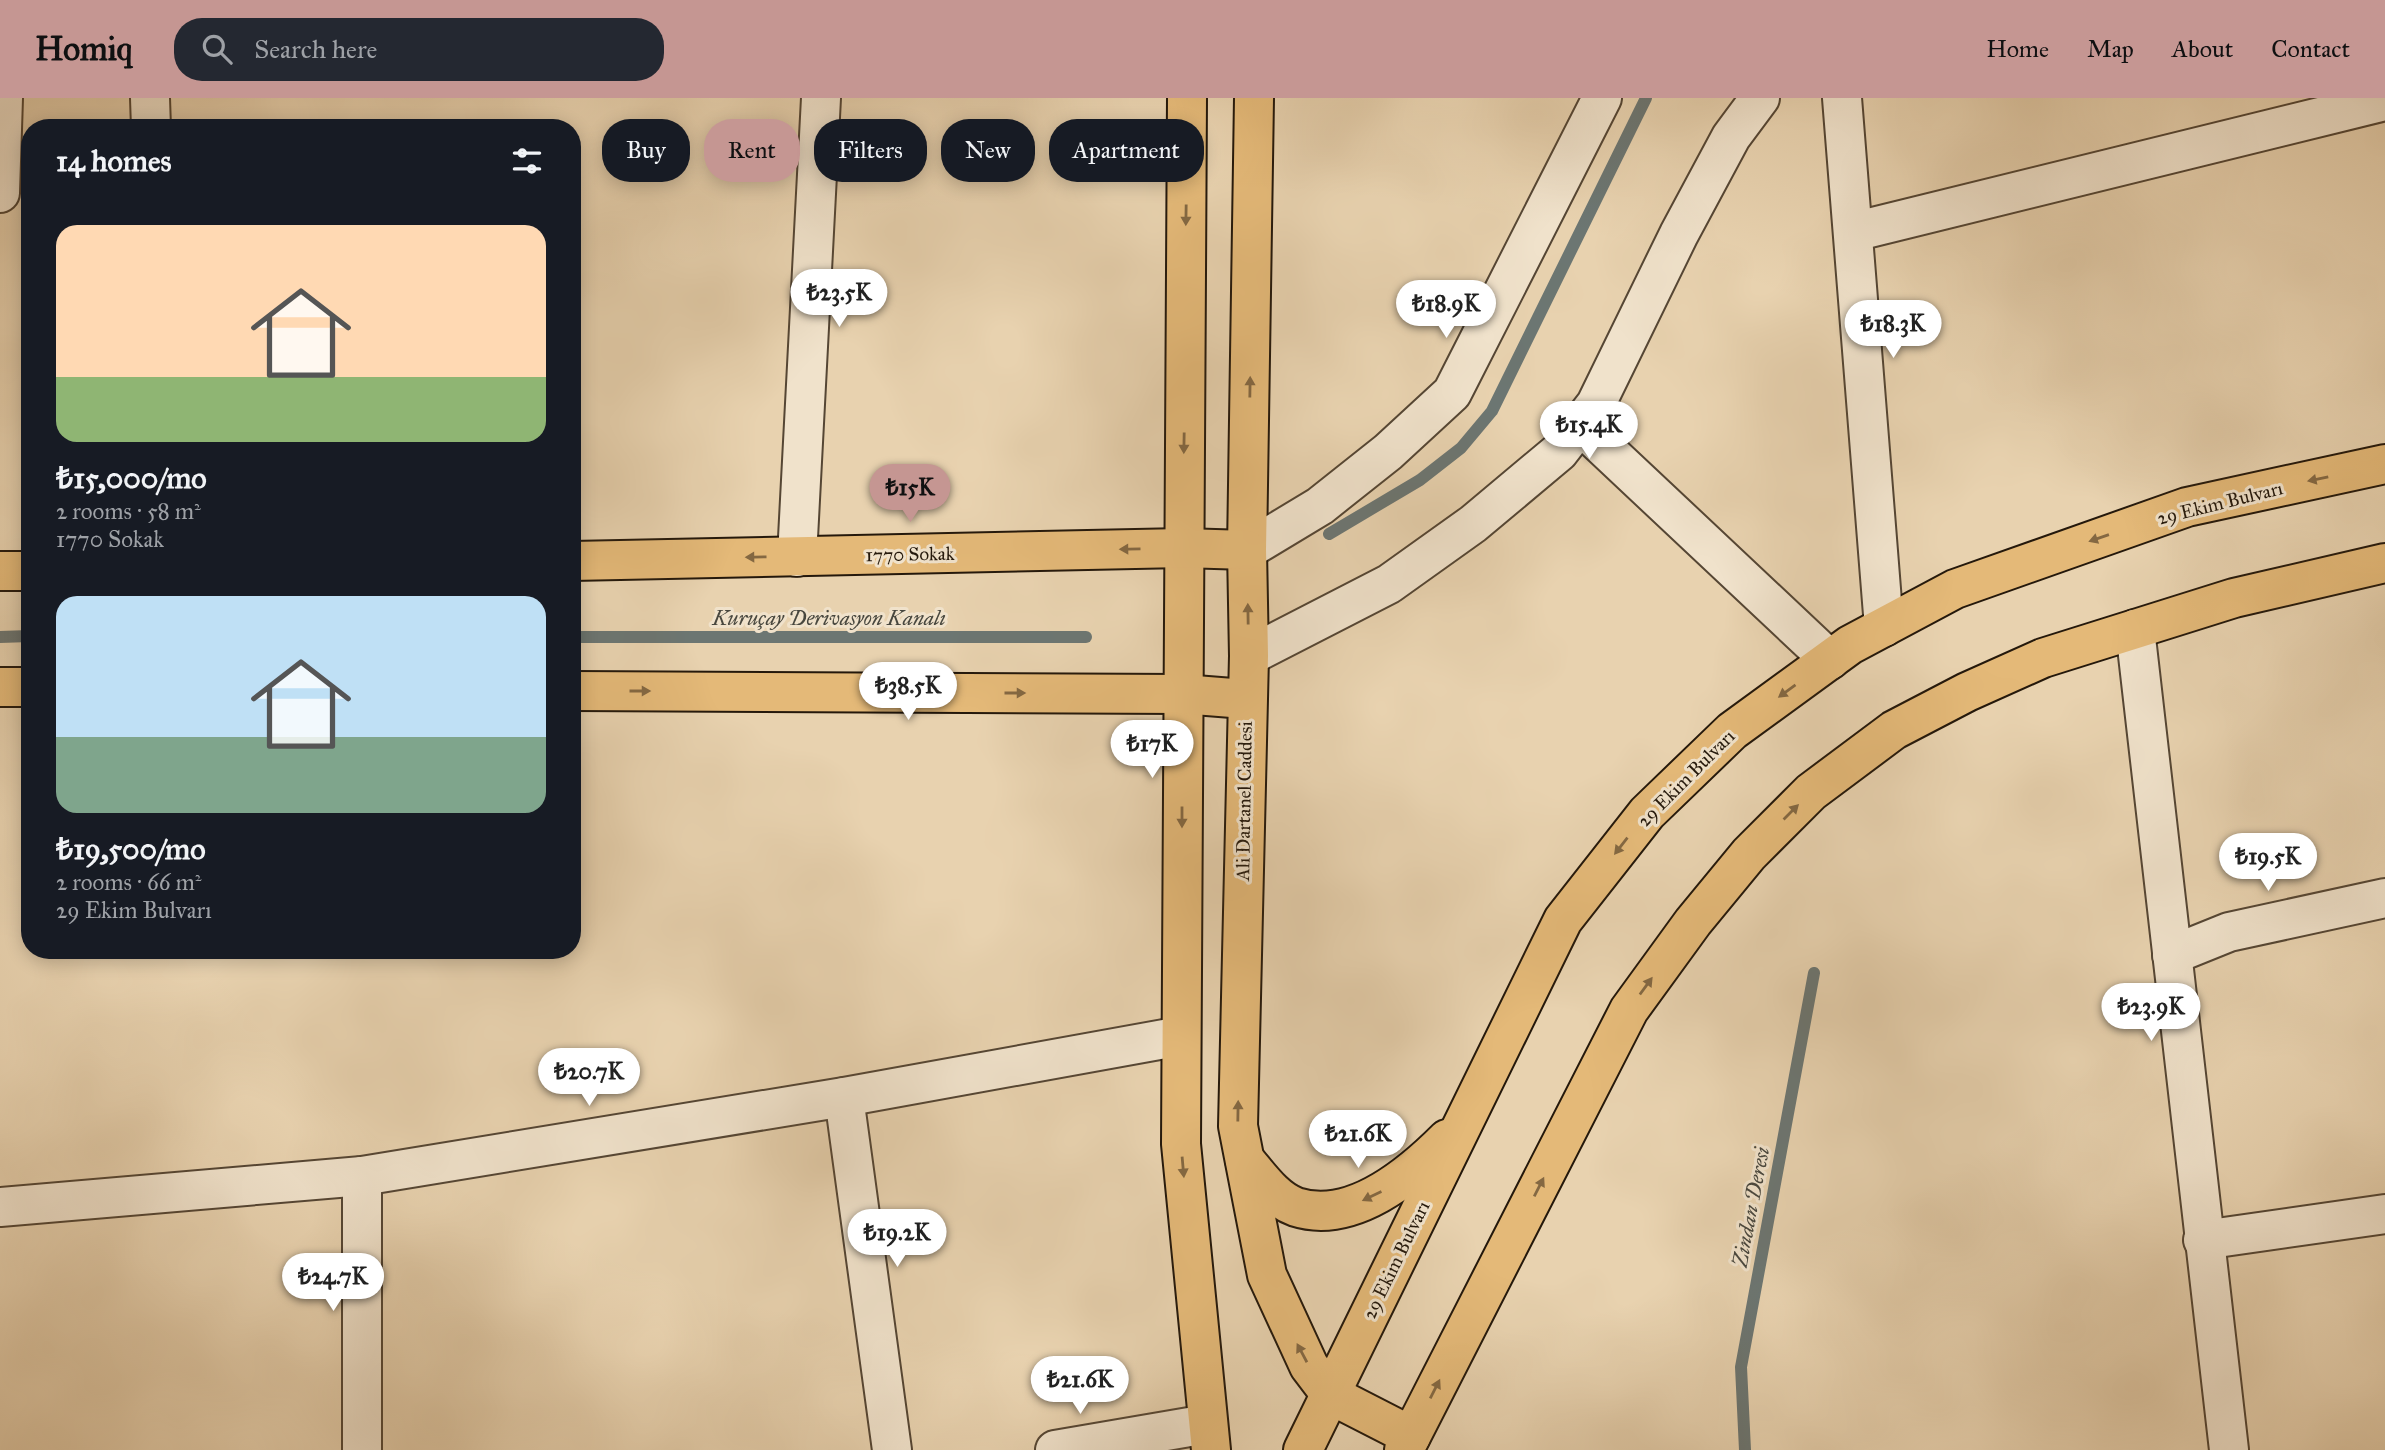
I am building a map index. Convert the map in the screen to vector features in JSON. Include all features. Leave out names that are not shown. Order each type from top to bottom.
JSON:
[{"type":"main road","points":[[1187,98],[1181,1144],[1209,1442]]},
{"type":"main road","name":"Ali Dartanel Caddesi","points":[[1255,98],[1247,550],[1249,656],[1245,699],[1238,1126],[1267,1275],[1298,1345],[1331,1395],[1408,1443]]},
{"type":"main road","name":"29 Ekim Bulvarı","points":[[1303,1450],[1563,920],[1647,813],[1732,731],[1830,660],[1955,589],[2187,507],[2385,464]]},
{"type":"main road","name":"1770 Sokak","points":[[581,561],[1183,548],[1247,550]]},
{"type":"main road","points":[[1408,1443],[1629,1010],[1693,922],[1749,854],[1811,792],[1894,730],[2043,657],[2234,598],[2385,564]]},
{"type":"main road","points":[[0,570],[21,570]]},
{"type":"main road","points":[[0,687],[21,687]]},
{"type":"main road","points":[[581,691],[1182,695],[1245,699]]},
{"type":"main road","points":[[1245,1160],[1274,1193],[1294,1206],[1317,1211],[1338,1208],[1358,1203],[1394,1185],[1463,1122]]},
{"type":"street","points":[[0,192],[3,98]]},
{"type":"street","points":[[150,98],[151,119]]},
{"type":"street","points":[[797,556],[821,98]]},
{"type":"street","points":[[1247,550],[1320,506],[1388,452],[1452,393],[1602,98]]},
{"type":"street","points":[[1249,656],[1389,584],[1473,524],[1559,452],[1596,404],[1679,234],[1731,137],[1760,98]]},
{"type":"street","points":[[1842,98],[1884,627]]},
{"type":"street","points":[[1853,232],[2385,101]]},
{"type":"street","points":[[1580,425],[1830,660]]},
{"type":"street","points":[[2135,629],[2229,1450]]},
{"type":"street","points":[[2172,955],[2229,932],[2385,898]]},
{"type":"street","points":[[0,1207],[362,1176],[844,1097],[1181,1036]]},
{"type":"street","points":[[844,1097],[892,1450]]},
{"type":"street","points":[[362,1176],[362,1450]]},
{"type":"street","points":[[2203,1240],[2385,1214]]},
{"type":"street","points":[[1055,1450],[1114,1440],[1209,1442]]},
{"type":"waterway","name":"Kuruçay Derivasyon Kanalı","points":[[1329,534],[1420,480],[1461,448],[1492,411],[1646,98]]},
{"type":"waterway","name":"Kuruçay Derivasyon Kanalı","points":[[0,637],[21,636]]},
{"type":"waterway","name":"Kuruçay Derivasyon Kanalı","points":[[581,637],[1086,637]]},
{"type":"waterway","name":"Zindan Deresi","points":[[1745,1450],[1741,1367],[1814,973]]}]
